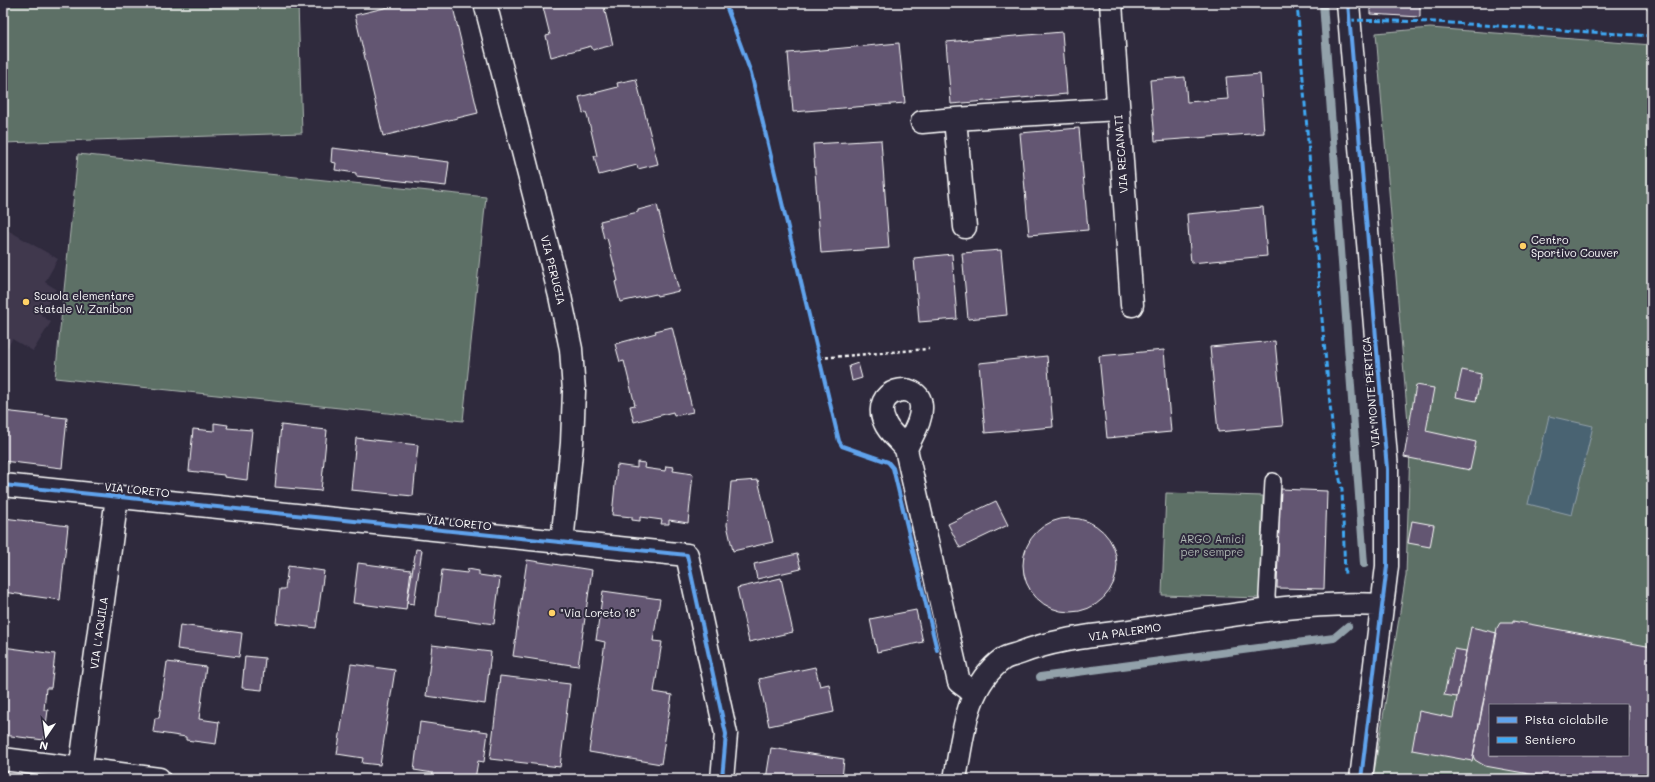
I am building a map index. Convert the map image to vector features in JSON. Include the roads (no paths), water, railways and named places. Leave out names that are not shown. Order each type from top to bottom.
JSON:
[{"type":"street","name":"VIA PERUGIA","points":[[485,3],[560,296],[571,349],[574,391],[572,443],[562,543]]},
{"type":"street","name":"VIA RECANATI","points":[[1111,3],[1132,305]]},
{"type":"street","name":"VIA MONTE PERTICA","points":[[1348,3],[1387,469],[1387,566],[1362,779]]},
{"type":"street","points":[[922,122],[1118,109]]},
{"type":"street","points":[[955,119],[965,227]]},
{"type":"street","points":[[906,449],[959,682],[974,693]]},
{"type":"street","name":"VIA LORETO","points":[[3,485],[686,555],[726,734],[722,779]]},
{"type":"street","name":"VIA L'AQUILA","points":[[79,774],[117,497]]},
{"type":"street","name":"VIA PALERMO","points":[[955,779],[969,706],[974,693],[988,674],[1004,659],[1042,644],[1269,610],[1341,603],[1382,606]]},
{"type":"street","points":[[3,759],[79,774],[159,779]]},
{"type":"lane","points":[[1269,610],[1267,596],[1273,481]]},
{"type":"water","points":[[1549,416],[1593,426],[1572,515],[1528,504]]},
{"type":"waterway","points":[[1323,3],[1364,564]]},
{"type":"waterway","points":[[1040,677],[1334,638],[1348,626]]},
{"type":"place","name":"Centro Sportivo Couver","points":[[1523,246]]},
{"type":"place","name":"Scuola elementare statale V. Zanibon","points":[[26,302]]},
{"type":"place","name":"\"Via Loreto 18\"","points":[[552,613]]},
{"type":"park label","name":"ARGO Amici per sempre","points":[[1212,545]]}]
